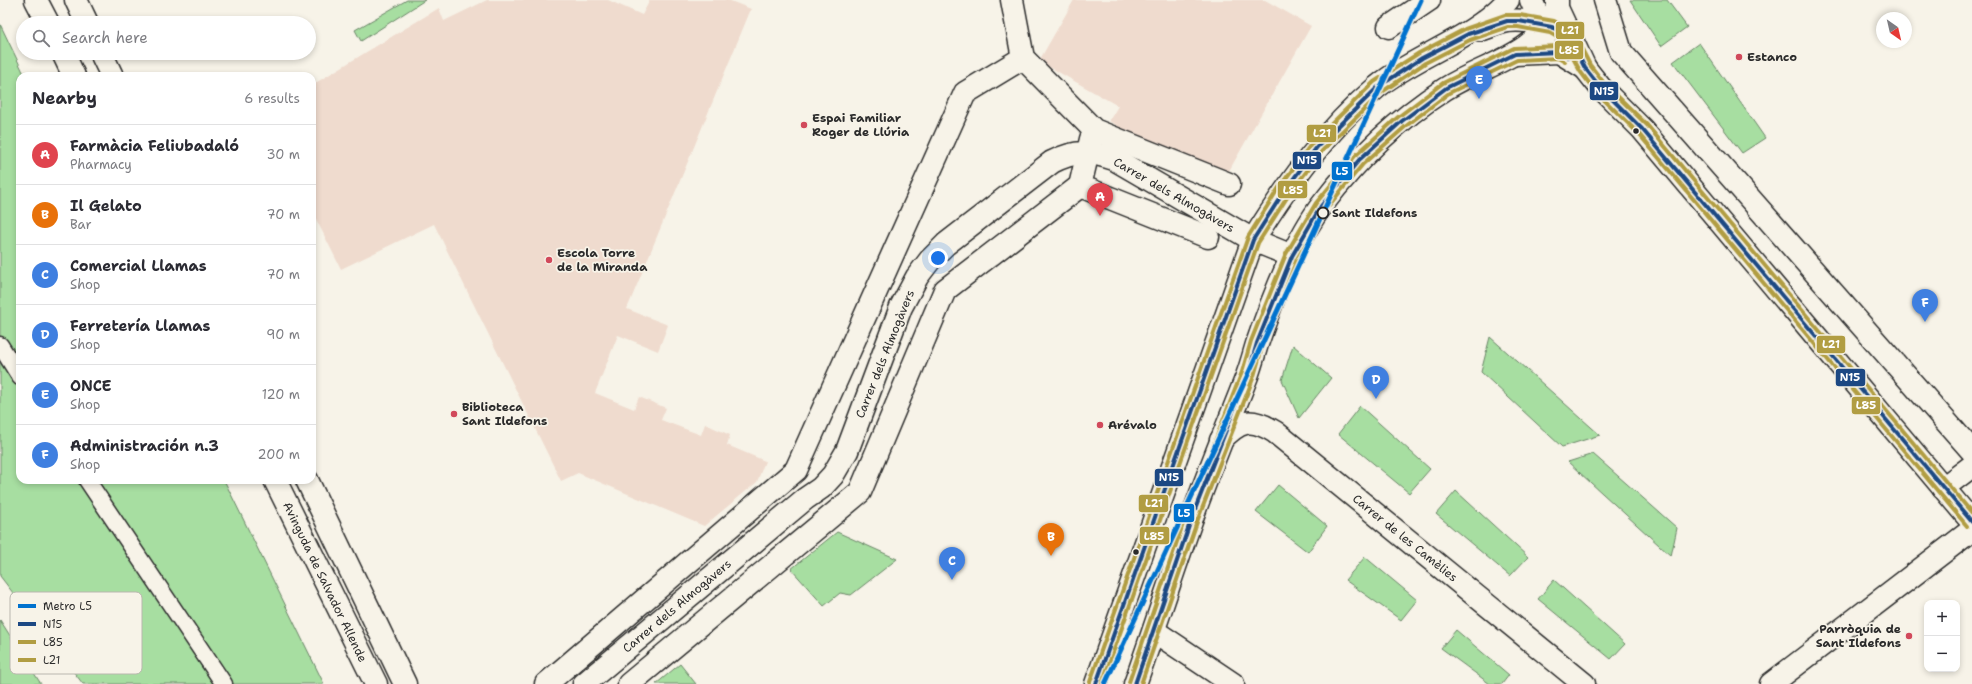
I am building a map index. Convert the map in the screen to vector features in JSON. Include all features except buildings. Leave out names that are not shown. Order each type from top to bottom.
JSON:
[{"type":"street","points":[[36,0],[44,16]]},
{"type":"street","points":[[76,0],[84,16]]},
{"type":"street","points":[[1012,0],[1023,58],[1094,130],[1229,184]]},
{"type":"street","points":[[1389,27],[1429,0]]},
{"type":"street","points":[[1096,684],[1253,240],[1282,193],[1317,147],[1372,92],[1422,58],[1468,34],[1491,18],[1508,0]]},
{"type":"street","points":[[1531,0],[1549,18],[1564,44],[1600,87],[1642,129],[1972,522]]},
{"type":"street","points":[[1605,0],[1621,52],[1972,451]]},
{"type":"street","points":[[1468,34],[1507,21],[1549,18]]},
{"type":"street","points":[[1515,54],[1549,18]]},
{"type":"street","points":[[1135,684],[1192,517],[1220,440],[1248,374],[1257,343],[1292,256],[1321,206],[1359,160],[1402,121],[1446,88],[1515,54],[1564,44]]},
{"type":"street","points":[[546,684],[796,470],[966,93],[1023,58]]},
{"type":"street","points":[[66,60],[72,72]]},
{"type":"street","points":[[104,60],[110,72]]},
{"type":"street","points":[[629,684],[860,492],[945,290],[1080,186],[1094,130]]},
{"type":"street","name":"Carrer dels Almogàvers","points":[[584,684],[805,499],[821,488],[833,476],[847,451],[901,307],[916,277],[946,244],[1052,162],[1066,155],[1077,152],[1114,159],[1253,240],[1292,256]]},
{"type":"street","points":[[1080,186],[1208,237]]},
{"type":"street","name":"Carrer de les Camèlies","points":[[1220,440],[1236,426],[1251,421],[1265,426],[1275,432],[1584,684]]},
{"type":"street","points":[[1943,488],[1972,466]]},
{"type":"street","name":"Avinguda de Salvador Allende","points":[[277,484],[376,684]]},
{"type":"street","points":[[309,484],[405,684]]},
{"type":"street","points":[[1771,684],[1972,530]]},
{"type":"street","points":[[1154,631],[1233,684]]},
{"type":"lane","points":[[0,345],[16,371]]},
{"type":"lane","points":[[90,484],[224,684]]},
{"type":"shaded area","name":"Escola Torre de la Miranda","points":[[487,0],[608,0],[642,15],[650,0],[728,0],[751,9],[627,309],[668,325],[658,351],[618,335],[595,393],[634,409],[639,397],[666,408],[661,420],[701,435],[705,424],[730,435],[727,445],[765,461],[757,482],[704,526],[578,473],[561,481],[434,224],[341,269],[316,219],[316,83],[439,8],[444,21]]},
{"type":"shaded area","points":[[1074,0],[1265,0],[1311,26],[1221,185],[1109,121],[1118,106],[1039,61]]},
{"type":"green space","points":[[407,0],[425,0],[361,41],[355,30]]},
{"type":"green space","points":[[1630,0],[1667,0],[1687,27],[1661,46]]},
{"type":"green space","points":[[0,24],[23,72],[16,72],[16,484],[226,484],[324,684],[83,684],[75,674],[142,674],[142,592],[12,592],[0,576]]},
{"type":"green space","points":[[1699,43],[1765,138],[1742,153],[1673,62]]},
{"type":"green space","points":[[1490,337],[1600,435],[1562,447],[1481,372]]},
{"type":"green space","points":[[1293,345],[1331,378],[1299,418],[1282,380]]},
{"type":"green space","points":[[1360,406],[1430,469],[1409,493],[1338,434]]},
{"type":"green space","points":[[1593,454],[1677,528],[1671,556],[1568,462]]},
{"type":"green space","points":[[1278,485],[1327,526],[1308,552],[1256,512]]},
{"type":"green space","points":[[1456,491],[1528,557],[1510,576],[1436,514]]},
{"type":"green space","points":[[837,532],[897,559],[851,595],[840,593],[824,606],[791,569]]},
{"type":"green space","points":[[1365,557],[1417,600],[1401,620],[1345,580]]},
{"type":"green space","points":[[1554,580],[1625,644],[1611,659],[1538,599]]},
{"type":"green space","points":[[0,620],[10,636],[10,674],[35,674],[41,684],[0,684]]},
{"type":"green space","points":[[1456,630],[1509,675],[1502,684],[1490,684],[1441,648]]},
{"type":"green space","points":[[680,664],[696,684],[656,684]]},
{"type":"metro line","name":"L5","points":[[1105,684],[1421,0]]},
{"type":"transit line","name":"L21","points":[[1090,682],[1248,237],[1278,189],[1312,143],[1374,82],[1419,53],[1465,29],[1505,15],[1520,15],[1554,21],[1573,32],[1590,65],[1604,83],[1647,125],[1972,513]]},
{"type":"transit line","name":"N15","points":[[1096,684],[1253,240],[1283,193],[1317,147],[1378,87],[1422,58],[1468,34],[1507,21],[1519,21],[1552,27],[1569,37],[1585,68],[1600,87],[1642,129],[1972,522]]},
{"type":"transit line","name":"L85","points":[[1102,684],[1258,243],[1288,196],[1322,151],[1382,92],[1425,63],[1470,40],[1508,27],[1518,27],[1550,33],[1564,41],[1580,71],[1595,91],[1638,133],[1967,526]]},
{"type":"transit line","name":"L21","points":[[1129,682],[1186,515],[1242,372],[1251,341],[1286,254],[1316,203],[1355,156],[1398,117],[1443,83],[1514,48],[1559,46],[1571,52]]},
{"type":"transit line","name":"N15","points":[[1135,684],[1192,517],[1248,374],[1257,343],[1292,256],[1321,206],[1359,160],[1402,121],[1446,88],[1515,54],[1559,52],[1568,57]]},
{"type":"transit line","name":"L85","points":[[1141,684],[1198,519],[1254,376],[1263,345],[1297,259],[1326,209],[1363,164],[1406,126],[1449,93],[1517,60],[1558,58],[1565,62]]},
{"type":"place","name":"Estanco","points":[[1739,57]]},
{"type":"place","name":"ONCE","points":[[1479,99]]},
{"type":"place","name":"Espai Familiar Roger de Llúria","points":[[804,125]]},
{"type":"place","name":"Sant Ildefons","points":[[1323,213]]},
{"type":"place","name":"Farmàcia Feliubadaló","points":[[1100,216]]},
{"type":"place","name":"Escola Torre de la Miranda","points":[[549,260]]},
{"type":"place","name":"Administración n.3","points":[[1925,322]]},
{"type":"place","name":"Ferretería Llamas","points":[[1376,399]]},
{"type":"place","name":"Biblioteca Sant Ildefons","points":[[454,414]]},
{"type":"place","name":"Arévalo","points":[[1100,425]]},
{"type":"place","name":"Il Gelato","points":[[1051,556]]},
{"type":"place","name":"Comercial Llamas","points":[[952,580]]},
{"type":"place","name":"Parròquia de Sant Ildefons","points":[[1909,636]]}]
